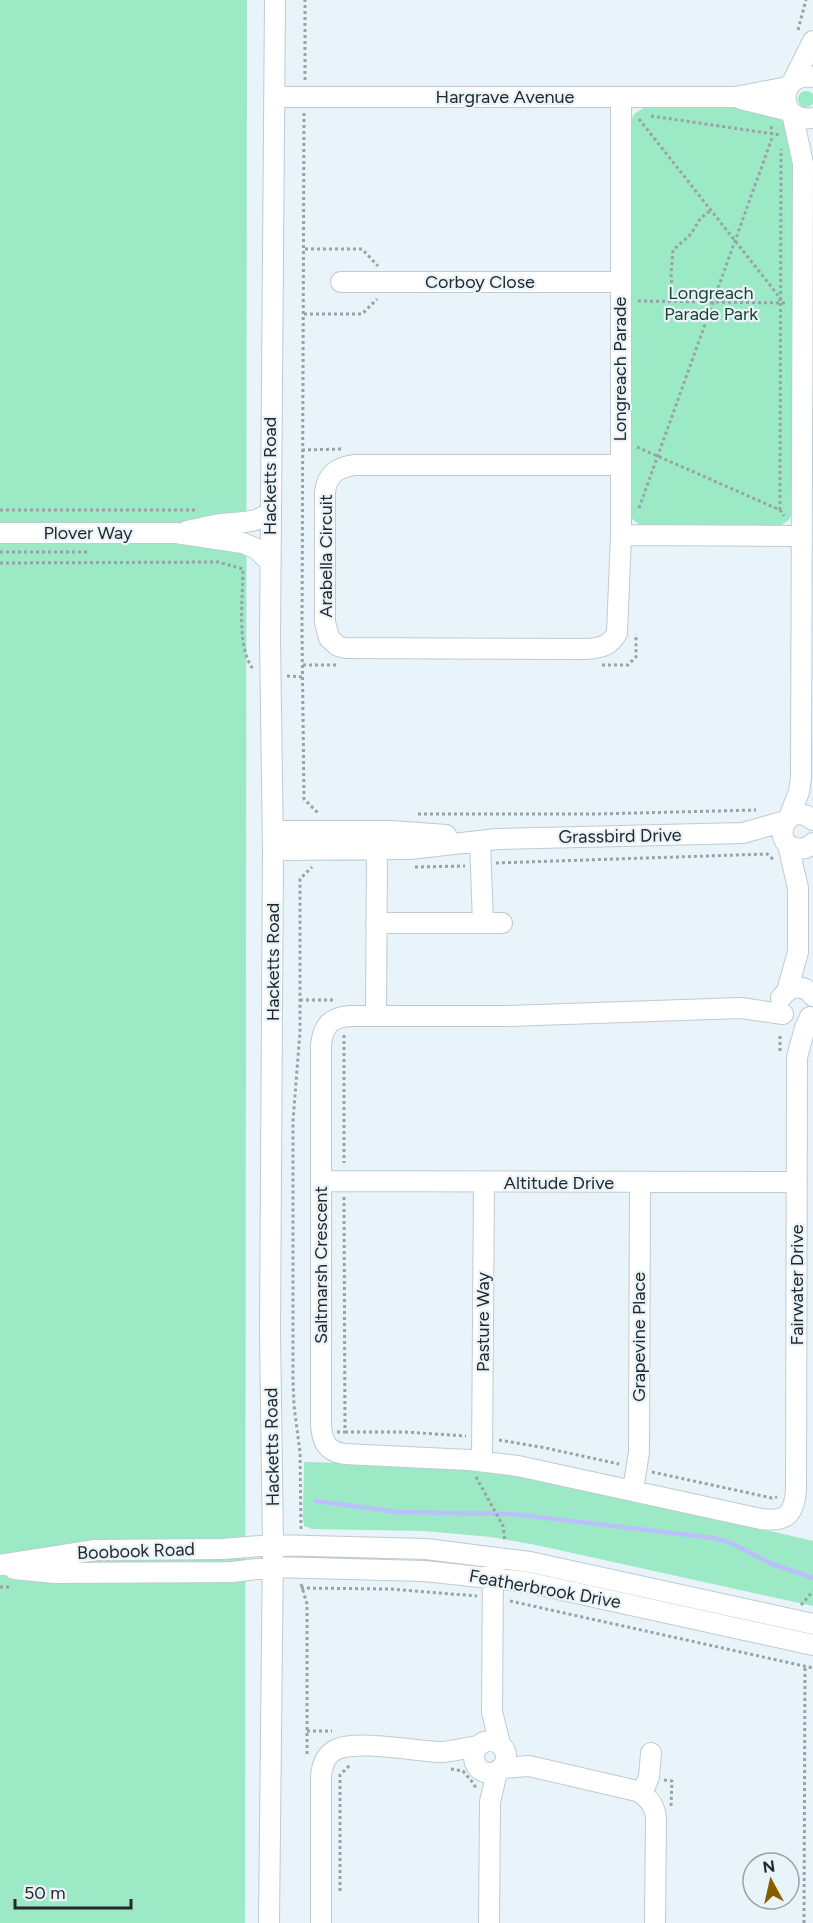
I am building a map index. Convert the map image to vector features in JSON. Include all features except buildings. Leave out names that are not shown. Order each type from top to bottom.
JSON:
[{"type":"street","name":"Hacketts Road","points":[[269,1923],[273,1568],[270,1239],[273,840],[270,512],[274,0]]},
{"type":"street","points":[[344,1016],[506,1016],[741,1008],[784,1016],[790,1021],[801,1022],[812,1004],[798,952],[798,888],[787,831],[801,778],[808,650],[794,536],[802,303],[808,282],[803,163],[797,137],[784,111],[785,99],[805,40]]},
{"type":"street","name":"Hargrave Avenue","points":[[274,97],[735,97],[791,84],[803,76],[813,77]]},
{"type":"street","name":"Hargrave Avenue","points":[[735,97],[801,118],[813,118]]},
{"type":"street","name":"Longreach Parade","points":[[614,640],[619,626],[628,535],[620,456],[621,98]]},
{"type":"street","name":"Corboy Close","points":[[340,282],[620,291]]},
{"type":"street","name":"Arabella Circuit","points":[[614,640],[605,647],[586,649],[357,649],[338,646],[327,634],[325,622],[325,492],[328,480],[335,470],[355,465],[620,456]]},
{"type":"street","name":"Plover Way","points":[[176,533],[217,524],[255,520],[263,518],[270,512]]},
{"type":"street","name":"Plover Way","points":[[0,533],[176,533],[243,543],[257,549],[270,562]]},
{"type":"street","points":[[628,535],[794,536]]},
{"type":"street","points":[[801,778],[811,818]]},
{"type":"street","points":[[787,831],[799,814],[811,818]]},
{"type":"street","name":"Grassbird Drive","points":[[273,840],[390,831],[489,840]]},
{"type":"street","points":[[787,831],[803,849],[813,844]]},
{"type":"street","name":"Grassbird Drive","points":[[273,840],[376,850],[410,849],[489,840],[787,831]]},
{"type":"street","points":[[376,923],[492,923],[482,864],[489,840]]},
{"type":"street","points":[[798,888],[813,844]]},
{"type":"street","points":[[376,850],[376,1016]]},
{"type":"street","points":[[784,1016],[780,1004],[798,952]]},
{"type":"street","points":[[741,1008],[797,987],[812,1004]]},
{"type":"street","name":"Fairwater Drive","points":[[797,1057],[812,1004]]},
{"type":"street","name":"Saltmarsh Crescent","points":[[322,1432],[322,1037],[328,1023],[344,1016]]},
{"type":"street","name":"Fairwater Drive","points":[[784,1016],[790,1028],[797,1057],[797,1182],[805,1415],[793,1505]]},
{"type":"street","name":"Altitude Drive","points":[[322,1181],[797,1182]]},
{"type":"street","name":"Pasture Way","points":[[482,1461],[484,1182]]},
{"type":"street","name":"Grapevine Place","points":[[633,1490],[637,1468],[640,1183]]},
{"type":"street","points":[[322,1432],[328,1448],[338,1453],[482,1461],[518,1466],[760,1519],[777,1520],[786,1517],[793,1505]]},
{"type":"street","name":"Featherbrook Drive","points":[[273,1545],[499,1549],[573,1571],[813,1624]]},
{"type":"street","name":"Boobook Road","points":[[0,1566],[94,1550],[223,1549],[273,1545]]},
{"type":"street","points":[[489,1923],[492,1578],[499,1549]]},
{"type":"street","name":"Boobook Road","points":[[0,1566],[55,1573],[232,1572],[273,1568]]},
{"type":"street","name":"Featherbrook Drive","points":[[273,1568],[392,1569],[492,1578],[556,1588],[813,1646]]},
{"type":"street","points":[[321,1923],[321,1769],[327,1758],[337,1750],[348,1747],[385,1747],[490,1758],[642,1794],[651,1802],[656,1817],[655,1923]]},
{"type":"street","points":[[642,1794],[649,1777],[651,1753]]},
{"type":"path","points":[[305,0],[302,585],[304,799],[320,816],[325,816]]},
{"type":"path","points":[[805,40],[806,0]]},
{"type":"path","points":[[628,535],[772,138],[770,129],[784,111]]},
{"type":"path","points":[[781,303],[777,294],[636,116],[641,114],[797,137],[781,303],[780,510],[794,536]]},
{"type":"path","points":[[673,301],[671,274],[673,250],[691,234],[700,219],[711,210]]},
{"type":"path","points":[[305,249],[363,249],[379,266]]},
{"type":"path","points":[[620,291],[673,301],[802,303]]},
{"type":"path","points":[[304,314],[362,314],[378,298]]},
{"type":"path","points":[[620,456],[638,447],[780,510]]},
{"type":"path","points":[[0,552],[94,552]]},
{"type":"path","points":[[0,562],[218,562],[215,557]]},
{"type":"path","points":[[410,814],[596,814],[758,810]]},
{"type":"path","points":[[444,867],[530,861],[767,854],[780,867]]},
{"type":"path","points":[[301,1527],[301,1460],[293,1380],[293,1121],[300,1032],[300,879],[312,867],[320,867]]},
{"type":"path","points":[[300,1000],[344,1000],[345,1432]]},
{"type":"path","points":[[298,1433],[405,1432],[482,1438],[541,1447],[772,1498],[793,1505]]},
{"type":"path","points":[[487,1497],[503,1526],[499,1549]]},
{"type":"path","points":[[339,1731],[307,1731],[307,1604],[302,1588],[423,1591],[523,1603],[813,1668]]},
{"type":"path","points":[[800,1606],[813,1591]]},
{"type":"path","points":[[804,1923],[805,1666]]},
{"type":"path","points":[[340,1900],[340,1775],[352,1763]]},
{"type":"green space","points":[[0,0],[247,0],[245,1923],[0,1923]]},
{"type":"green space","points":[[803,91],[809,91],[814,99],[812,105],[803,107],[798,102],[798,96]]},
{"type":"green space","name":"Longreach Parade Park","points":[[645,107],[751,109],[784,120],[790,129],[794,171],[793,511],[789,520],[780,526],[641,526],[631,518],[630,123],[634,114]]},
{"type":"green space","points":[[304,1462],[433,1465],[532,1478],[603,1492],[813,1541],[813,1606],[491,1537],[424,1531],[312,1529],[304,1526],[303,1518]]},
{"type":"waterway","points":[[316,1501],[397,1512],[513,1514],[714,1538],[731,1543],[772,1564],[813,1578]]}]
